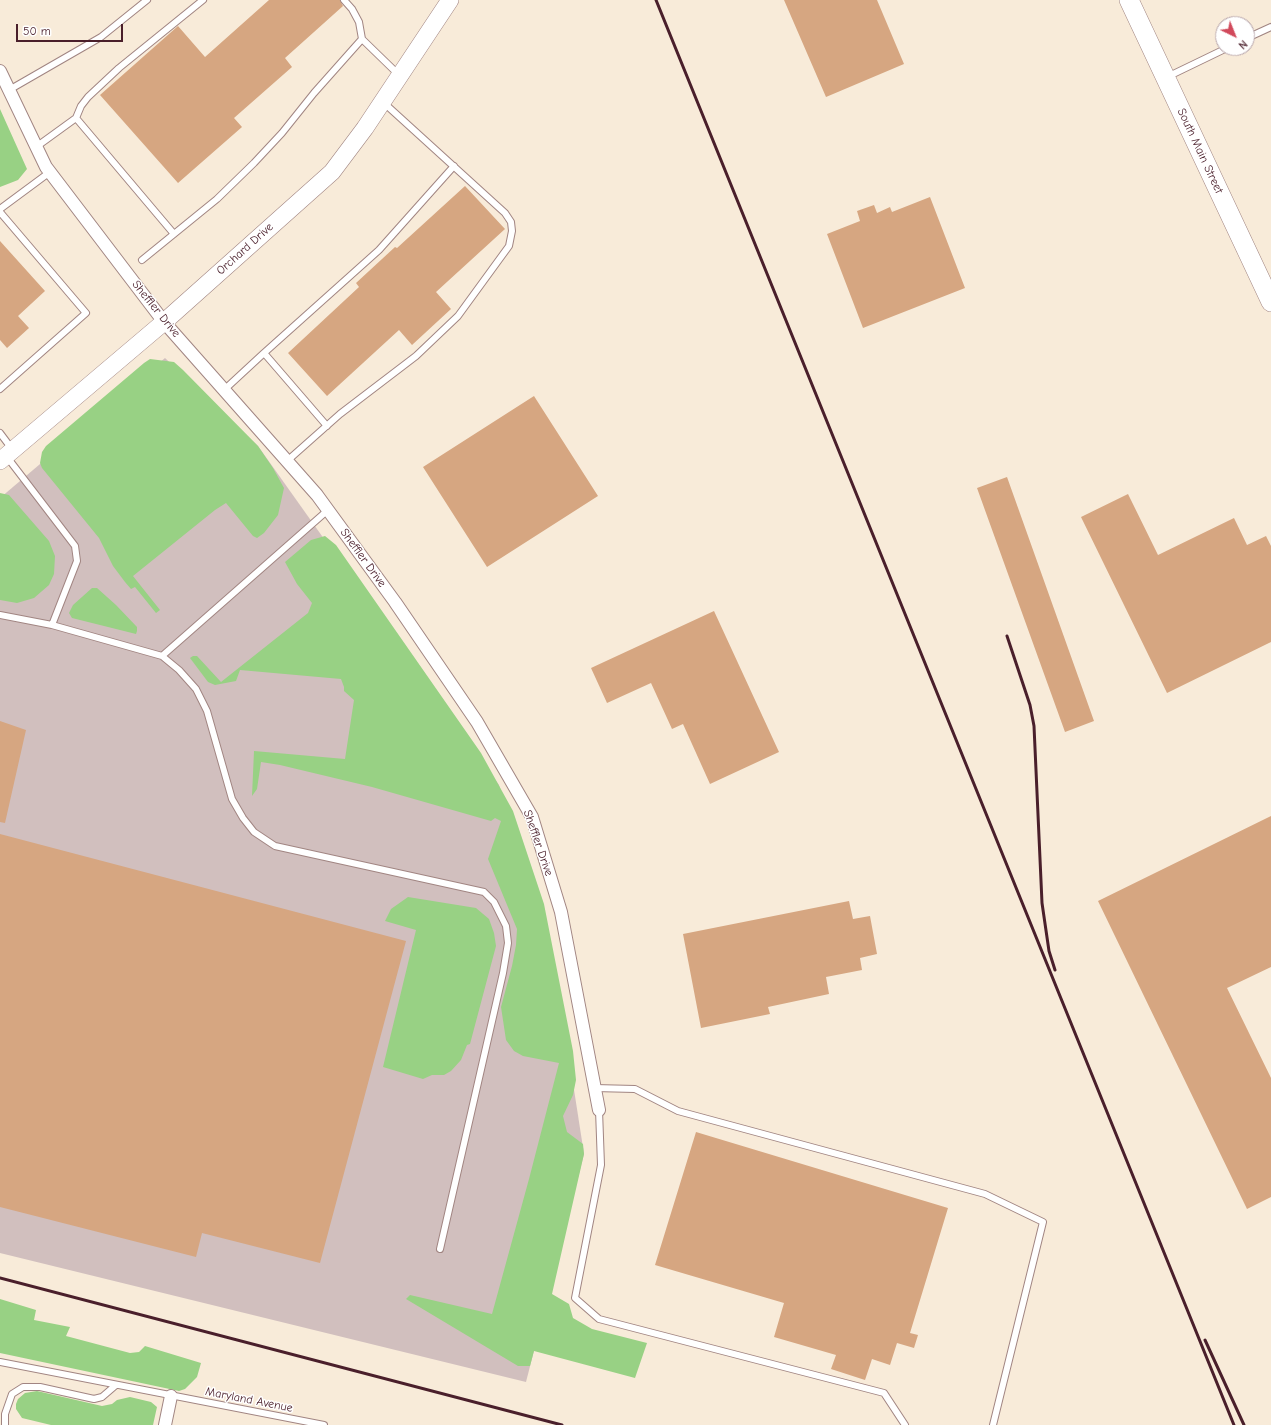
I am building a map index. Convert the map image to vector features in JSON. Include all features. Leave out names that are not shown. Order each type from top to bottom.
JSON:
[{"type":"main road","name":"South Main Street","points":[[1129,0],[1271,302]]},
{"type":"street","name":"Orchard Drive","points":[[6,456],[164,322],[332,172],[365,128],[450,0]]},
{"type":"street","name":"Sheffler Drive","points":[[0,71],[46,167],[164,322],[317,495],[395,602],[477,722],[532,816],[561,912],[599,1110]]},
{"type":"street","points":[[165,1425],[171,1396]]},
{"type":"lane","points":[[10,90],[101,37],[147,0]]},
{"type":"lane","points":[[36,147],[76,118],[80,106],[119,68],[203,0]]},
{"type":"lane","points":[[344,0],[360,22],[362,39],[400,75]]},
{"type":"lane","points":[[1255,34],[1271,27]]},
{"type":"lane","points":[[142,260],[217,199],[254,163],[282,133],[314,93],[362,39]]},
{"type":"lane","points":[[1166,77],[1215,54]]},
{"type":"lane","points":[[287,461],[340,414],[416,356],[458,316],[509,246],[512,222],[505,213],[382,102]]},
{"type":"lane","points":[[76,118],[174,234]]},
{"type":"lane","points":[[224,390],[379,250],[454,166]]},
{"type":"lane","points":[[0,389],[86,313],[0,210],[50,172]]},
{"type":"lane","points":[[264,353],[327,426]]},
{"type":"lane","points":[[0,434],[6,456],[75,546],[77,561],[52,625]]},
{"type":"lane","points":[[162,656],[328,510]]},
{"type":"lane","points":[[0,615],[52,625],[162,656],[179,670],[196,689],[207,711],[232,799],[243,818],[254,832],[275,846],[484,892],[494,902],[506,926],[508,943],[503,973],[440,1249]]},
{"type":"lane","points":[[594,1088],[635,1089],[678,1111],[985,1194],[1043,1222],[993,1425]]},
{"type":"lane","points":[[599,1110],[601,1165],[575,1298],[599,1318],[884,1393],[905,1425]]},
{"type":"lane","name":"Maryland Avenue","points":[[0,1362],[324,1425]]},
{"type":"lane","points":[[5,1425],[5,1414],[12,1394],[23,1387],[40,1388],[94,1399],[102,1397],[116,1385]]},
{"type":"shaded area","points":[[165,358],[258,446],[499,785],[552,948],[584,1154],[526,1382],[0,1253],[0,498]]},
{"type":"green space","points":[[0,109],[27,169],[18,180],[0,187]]},
{"type":"green space","points":[[150,359],[174,362],[183,370],[258,446],[284,488],[278,515],[264,533],[257,538],[253,536],[226,503],[215,510],[133,576],[160,610],[156,613],[135,587],[131,589],[125,582],[113,566],[99,538],[42,468],[40,463],[42,452],[46,446]]},
{"type":"green space","points":[[0,493],[9,495],[49,541],[55,556],[54,574],[49,585],[34,598],[17,603],[0,600]]},
{"type":"green space","points":[[325,536],[336,545],[481,753],[513,811],[544,904],[573,1051],[576,1080],[573,1095],[563,1116],[567,1132],[583,1144],[584,1154],[552,1294],[569,1304],[573,1318],[592,1329],[647,1343],[635,1378],[534,1351],[530,1366],[518,1366],[406,1299],[410,1295],[492,1314],[559,1063],[523,1056],[514,1051],[506,1040],[501,1007],[512,966],[517,929],[488,859],[501,821],[495,818],[491,821],[372,787],[280,765],[261,762],[257,789],[252,796],[254,751],[345,759],[354,700],[344,691],[341,679],[240,670],[236,681],[215,685],[208,682],[190,658],[197,656],[221,682],[308,613],[312,603],[297,584],[285,562],[311,540]]},
{"type":"green space","points":[[92,588],[97,588],[116,605],[137,627],[136,634],[72,618],[69,613],[73,605]]},
{"type":"green space","points":[[408,897],[476,908],[489,919],[494,933],[496,946],[470,1044],[467,1045],[461,1060],[451,1071],[444,1075],[432,1075],[423,1079],[383,1067],[416,930],[385,921],[391,909]]},
{"type":"green space","points":[[0,1299],[36,1310],[34,1320],[70,1327],[66,1336],[130,1353],[139,1352],[145,1346],[201,1363],[197,1377],[185,1389],[179,1391],[0,1353]]},
{"type":"green space","points":[[37,1391],[102,1406],[130,1397],[151,1402],[157,1407],[153,1425],[51,1425],[22,1418],[16,1409],[18,1399],[25,1393]]},
{"type":"building","points":[[269,0],[340,0],[343,6],[285,58],[292,67],[234,118],[242,127],[178,183],[100,95],[178,26],[205,57]]},
{"type":"building","points":[[784,0],[877,0],[904,64],[826,97]]},
{"type":"building","points":[[465,186],[505,229],[436,292],[451,309],[412,345],[399,330],[327,396],[288,353],[359,287],[356,283]]},
{"type":"building","points":[[930,197],[965,288],[863,328],[827,234],[860,221],[857,211],[874,205],[877,213],[890,207],[892,212]]},
{"type":"building","points":[[0,241],[45,291],[18,316],[29,328],[7,348],[0,340]]},
{"type":"building","points":[[534,396],[598,496],[487,567],[423,467]]},
{"type":"building","points":[[1007,477],[1094,721],[1065,732],[977,488]]},
{"type":"building","points":[[1128,494],[1158,555],[1234,518],[1247,545],[1266,536],[1271,546],[1271,642],[1167,693],[1081,517]]},
{"type":"building","points":[[714,611],[779,752],[710,784],[683,724],[672,729],[651,683],[607,703],[591,668]]},
{"type":"building","points":[[0,721],[26,730],[5,823],[0,822]]},
{"type":"building","points":[[1271,816],[1271,967],[1227,988],[1271,1078],[1271,1197],[1247,1209],[1098,901]]},
{"type":"building","points":[[0,834],[406,941],[320,1263],[202,1233],[196,1257],[0,1207]]},
{"type":"building","points":[[849,901],[853,919],[870,916],[877,954],[860,958],[862,970],[826,977],[829,994],[768,1007],[770,1014],[701,1028],[683,934]]},
{"type":"building","points":[[696,1132],[948,1208],[910,1333],[918,1335],[914,1348],[897,1343],[890,1365],[872,1359],[865,1380],[831,1369],[836,1355],[774,1337],[784,1303],[655,1265]]},
{"type":"railway","points":[[656,0],[1234,1425]]},
{"type":"railway","points":[[1007,636],[1030,705],[1034,726],[1042,903],[1049,951],[1055,970]]},
{"type":"railway","points":[[0,1278],[562,1425]]},
{"type":"railway","points":[[1205,1340],[1244,1425]]}]
